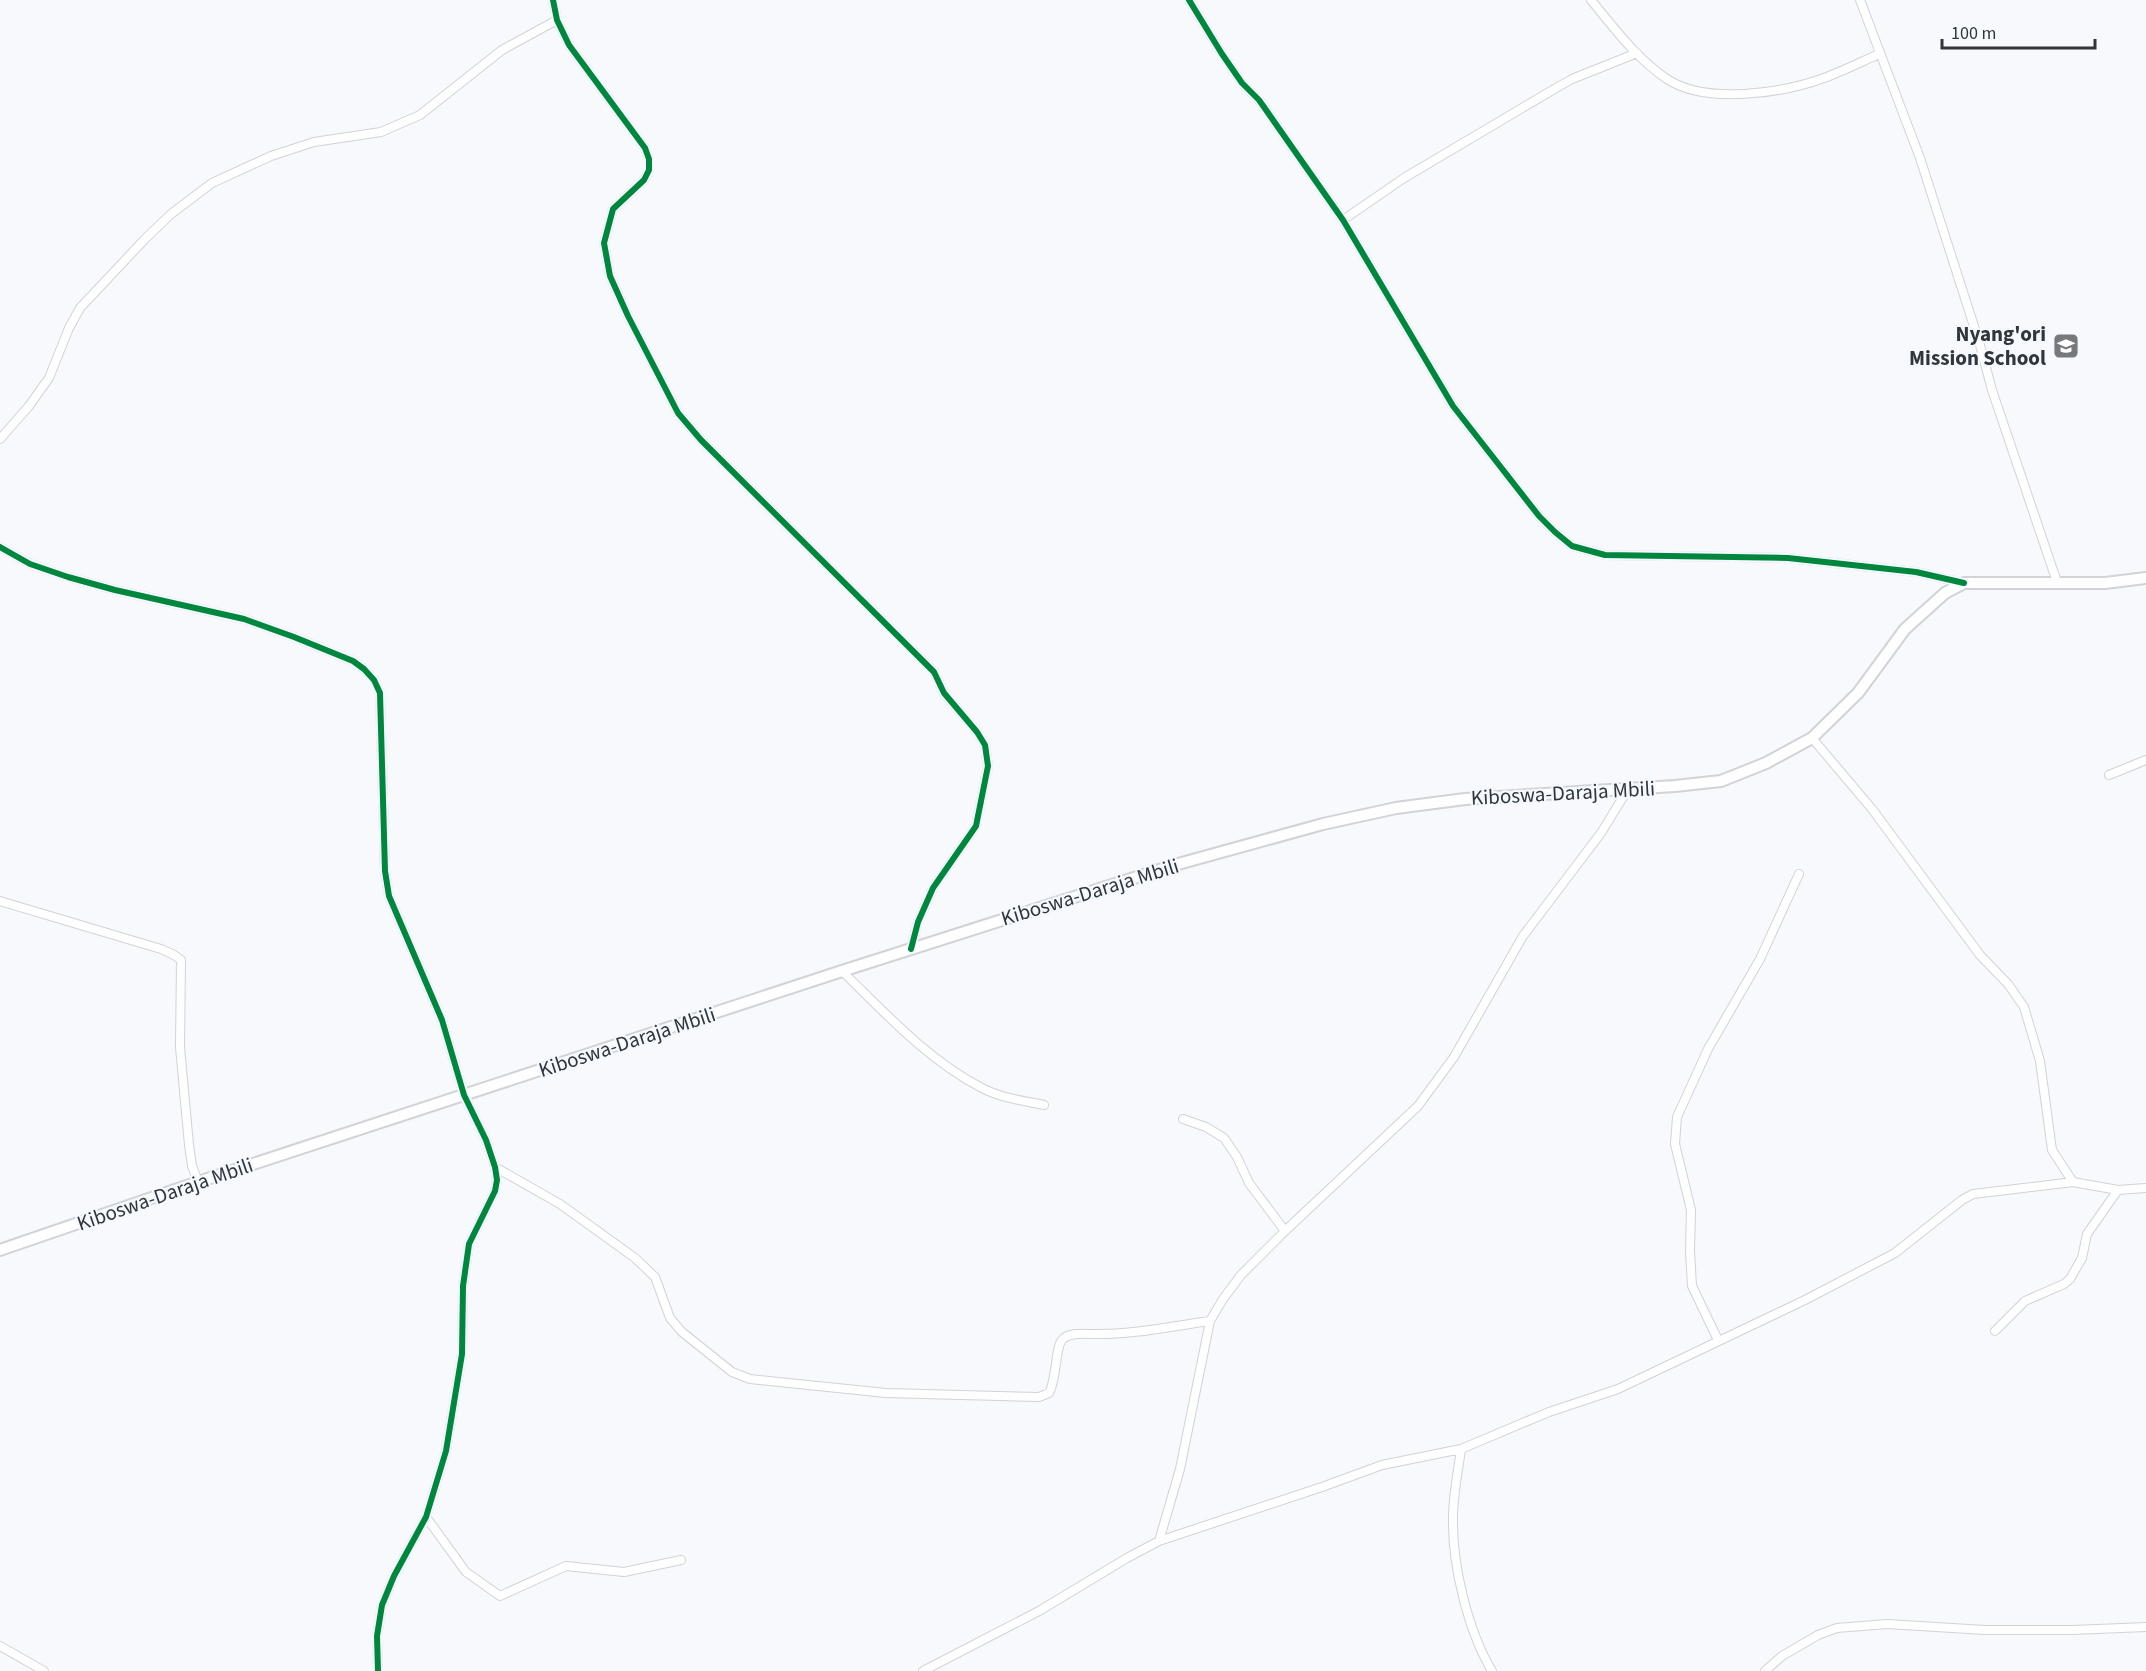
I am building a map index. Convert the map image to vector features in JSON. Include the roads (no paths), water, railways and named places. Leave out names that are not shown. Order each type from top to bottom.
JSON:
[{"type":"main road","points":[[1964,583],[2105,583],[2146,578]]},
{"type":"main road","name":"Kiboswa-Daraja Mbili","points":[[0,1250],[198,1182],[842,971],[1178,864],[1396,808],[1465,798],[1628,789],[1721,781],[1766,763],[1812,738],[1858,693],[1905,629],[1945,593],[1964,583]]},
{"type":"street","points":[[553,0],[557,20],[569,45],[645,148],[649,159],[649,170],[644,180],[614,209],[604,243],[610,276],[678,413],[701,440],[934,672],[944,693],[985,745],[988,766],[978,822],[933,888],[918,922],[910,949]]},
{"type":"street","points":[[1189,0],[1242,83],[1272,119],[1343,220],[1453,406],[1539,516],[1572,546],[1605,555],[1788,558],[1916,572],[1964,583]]},
{"type":"street","points":[[1591,0],[1637,53],[1669,81],[1699,91],[1736,94],[1786,88],[1823,78],[1879,54]]},
{"type":"street","points":[[1860,0],[1920,158],[1980,345],[1992,390],[2057,582]]},
{"type":"street","points":[[0,439],[29,406],[49,378],[69,328],[80,308],[171,214],[212,183],[281,153],[314,142],[381,132],[420,115],[502,50],[557,20]]},
{"type":"street","points":[[1343,220],[1404,178],[1556,88],[1572,79],[1637,53]]},
{"type":"street","points":[[0,547],[30,564],[68,577],[244,619],[353,661],[374,680],[380,693],[385,871],[389,897],[442,1020],[464,1095],[486,1140],[497,1180],[495,1191],[470,1244],[463,1286],[462,1354],[446,1451],[426,1517],[394,1576],[382,1605],[377,1636],[378,1671]]},
{"type":"street","points":[[1812,738],[1872,809],[1980,955],[2008,984],[2024,1007],[2040,1061],[2052,1150],[2073,1182]]},
{"type":"street","points":[[2109,775],[2146,760]]},
{"type":"street","points":[[1160,1541],[1180,1469],[1210,1321],[1223,1299],[1241,1275],[1285,1231],[1418,1107],[1454,1057],[1523,936],[1601,833],[1628,789]]},
{"type":"street","points":[[1718,1340],[1692,1286],[1691,1210],[1675,1144],[1677,1117],[1708,1049],[1760,959],[1799,874]]},
{"type":"street","points":[[0,901],[161,949],[181,960],[180,1047],[189,1144],[192,1166],[198,1182]]},
{"type":"street","points":[[842,971],[901,1029],[948,1067],[984,1089],[1044,1105]]},
{"type":"street","points":[[1183,1119],[1206,1127],[1224,1138],[1237,1157],[1249,1183],[1285,1231]]},
{"type":"street","points":[[495,1167],[560,1204],[635,1258],[655,1276],[670,1318],[682,1332],[732,1372],[750,1379],[886,1393],[1038,1397],[1049,1393],[1054,1385],[1060,1342],[1065,1337],[1073,1334],[1109,1334],[1210,1321]]},
{"type":"street","points":[[923,1671],[1038,1611],[1160,1541],[1382,1465],[1461,1449],[1549,1412],[1618,1389],[1805,1300],[1895,1253],[1962,1200],[1973,1194],[2073,1182],[2118,1190],[2146,1188]]},
{"type":"street","points":[[1995,1331],[2025,1301],[2064,1284],[2070,1279],[2082,1258],[2087,1234],[2118,1190]]},
{"type":"street","points":[[1461,1449],[1453,1520],[1456,1552],[1462,1589],[1486,1661],[1492,1671]]},
{"type":"street","points":[[426,1517],[466,1572],[500,1596],[566,1566],[624,1572],[681,1560]]},
{"type":"street","points":[[1765,1671],[1791,1651],[1818,1635],[1837,1628],[1887,1624],[1985,1630],[2146,1627]]},
{"type":"street","points":[[0,1646],[44,1671]]},
{"type":"place","name":"Nyang'ori Mission School","points":[[2066,346]]}]
